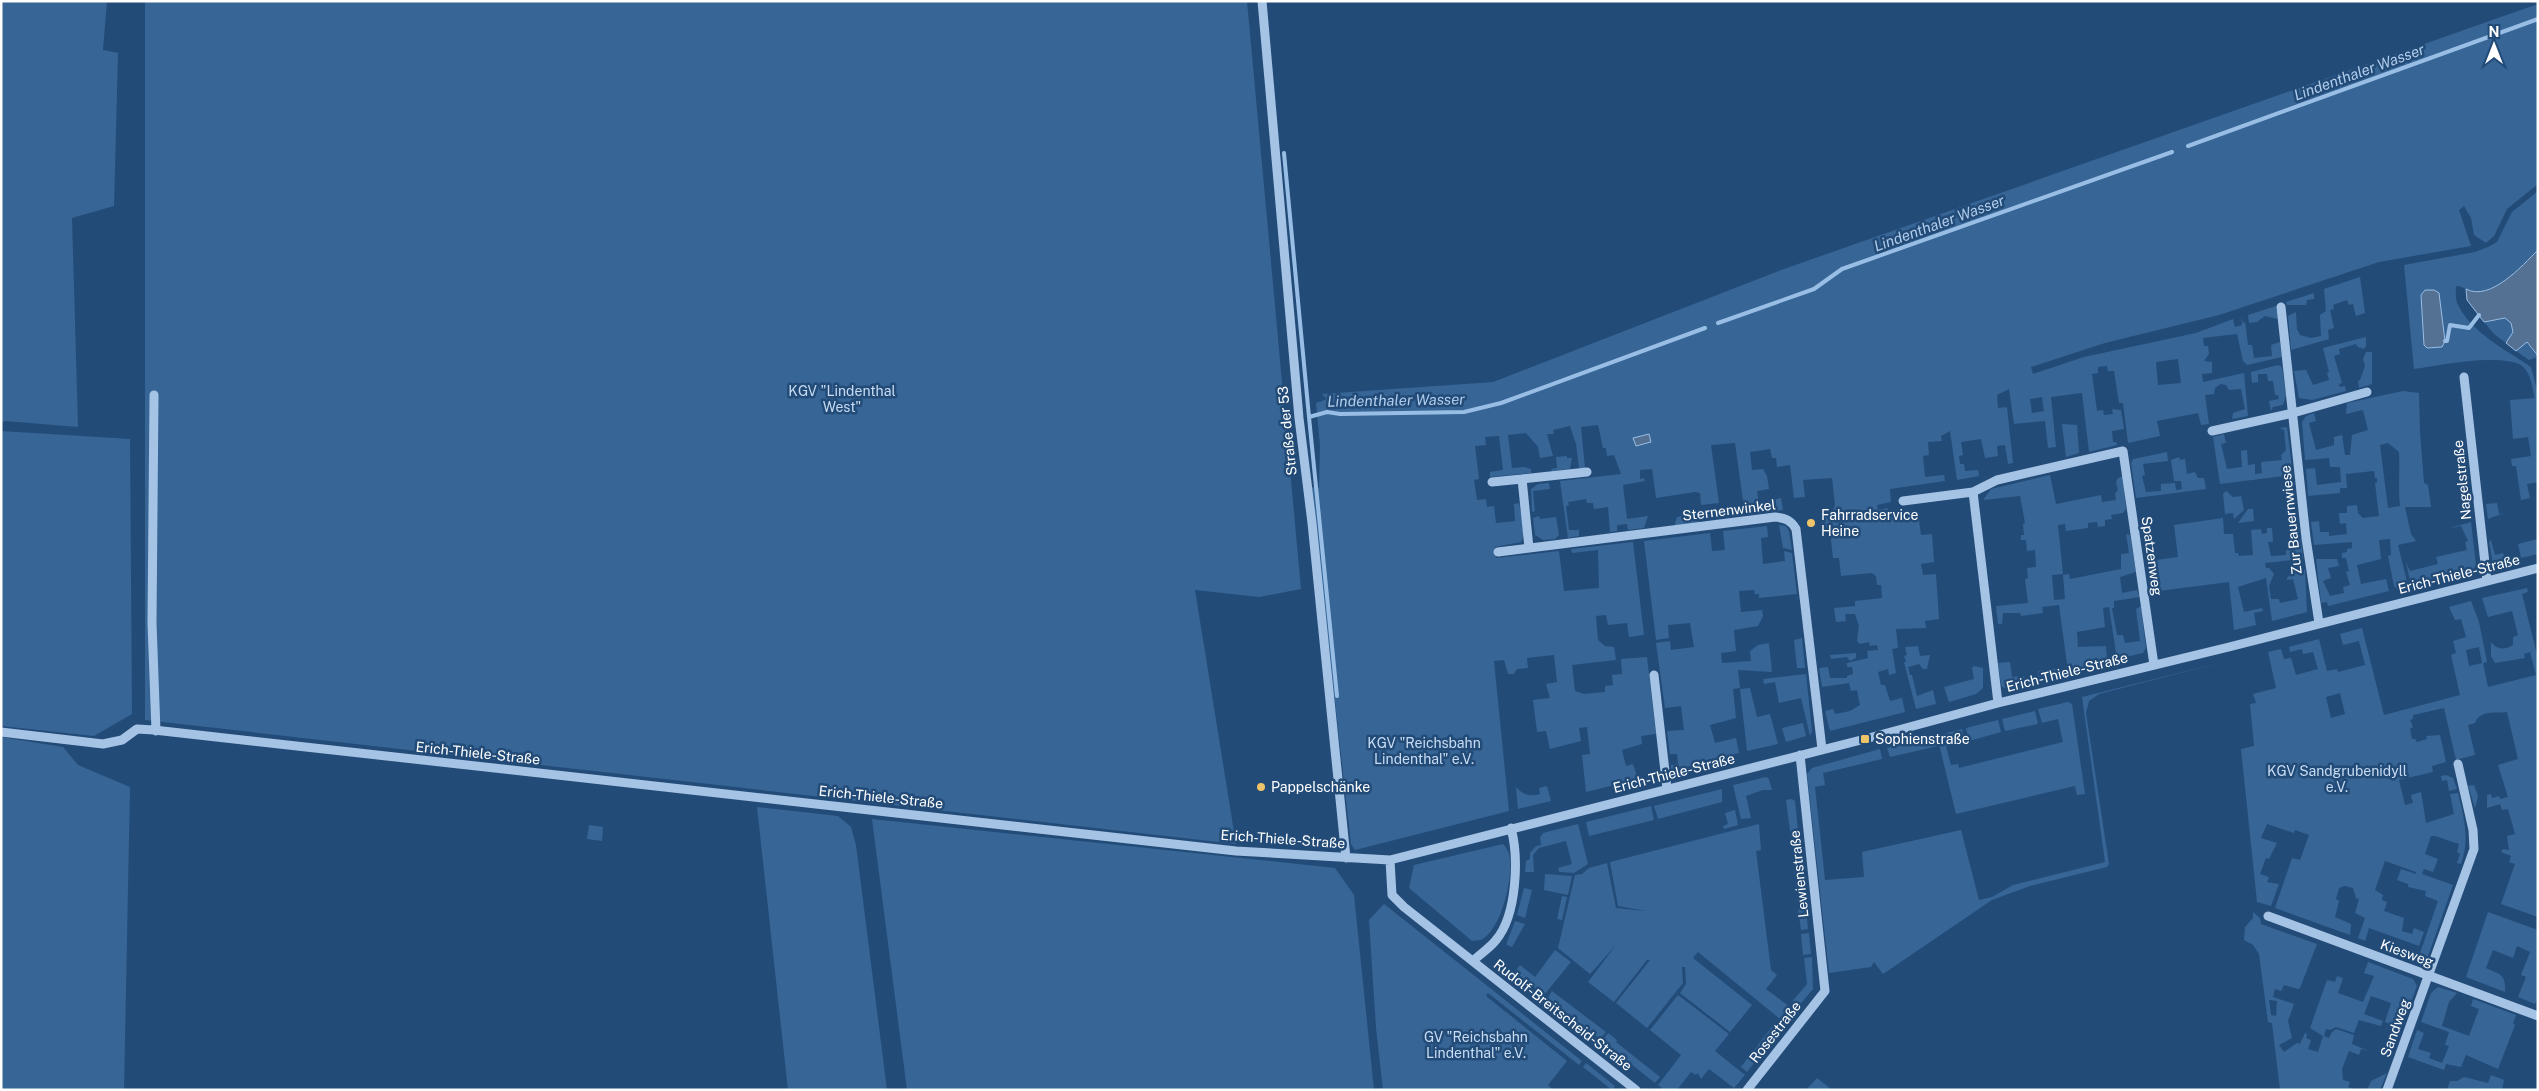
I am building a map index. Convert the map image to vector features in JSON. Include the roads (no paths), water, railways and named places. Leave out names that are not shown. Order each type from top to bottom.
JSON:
[{"type":"street","name":"Straße der 53","points":[[1262,1],[1299,418],[1346,858]]},
{"type":"street","name":"Zur Bauernwiese","points":[[2281,307],[2315,608],[2319,623]]},
{"type":"street","name":"Nagelstraße","points":[[2464,377],[2487,581]]},
{"type":"street","points":[[2212,431],[2293,413],[2367,392]]},
{"type":"street","points":[[154,396],[152,623],[156,730]]},
{"type":"street","name":"Spatzenweg","points":[[1973,492],[1997,480],[2123,451],[2154,665]]},
{"type":"street","points":[[1492,482],[1587,472]]},
{"type":"street","points":[[1522,479],[1529,548]]},
{"type":"street","points":[[1903,501],[1973,492],[1998,702]]},
{"type":"street","name":"Sternenwinkel","points":[[1498,552],[1775,517],[1785,518],[1796,529],[1822,750]]},
{"type":"street","name":"Erich-Thiele-Straße","points":[[1,732],[103,744],[122,740],[137,729],[156,730],[1236,851],[1390,860],[1822,750],[1998,702],[2154,665],[2538,568]]},
{"type":"street","points":[[1654,675],[1667,789]]},
{"type":"street","name":"Lewienstraße","points":[[1800,755],[1825,991]]},
{"type":"street","name":"Sandweg","points":[[2387,1090],[2474,849],[2473,830],[2458,764]]},
{"type":"street","points":[[1473,961],[1496,940],[1507,915],[1516,867],[1516,849],[1511,828]]},
{"type":"street","name":"Rudolf-Breitscheid-Straße","points":[[1390,860],[1392,896],[1636,1090]]},
{"type":"street","name":"Kiesweg","points":[[2268,916],[2538,1016]]},
{"type":"street","name":"Rosestraße","points":[[1748,1090],[1825,991]]},
{"type":"waterway","name":"Lindenthaler Wasser","points":[[2188,146],[2538,19]]},
{"type":"waterway","name":"Lindenthaler Wasser","points":[[1718,323],[1814,289],[1842,269],[2172,152]]},
{"type":"waterway","name":"Lindenthaler Wasser","points":[[1284,153],[1309,417],[1327,412],[1340,414],[1464,412],[1501,403],[1705,328]]},
{"type":"waterway","points":[[2445,341],[2447,341],[2450,325],[2469,328],[2479,315]]},
{"type":"waterway","points":[[1309,417],[1337,696]]},
{"type":"place","name":"Fahrradservice Heine","points":[[1811,523]]},
{"type":"place","name":"Sophienstraße","points":[[1865,739]]},
{"type":"place","name":"Pappelschänke","points":[[1261,787]]},
{"type":"park label","name":"KGV \"Lindenthal West\"","points":[[842,400]]},
{"type":"park label","name":"KGV \"Reichsbahn Lindenthal\" e.V.","points":[[1424,752]]},
{"type":"park label","name":"KGV Sandgrubenidyll e.V.","points":[[2337,780]]},
{"type":"park label","name":"GV \"Reichsbahn Lindenthal\" e.V.","points":[[1476,1046]]}]
